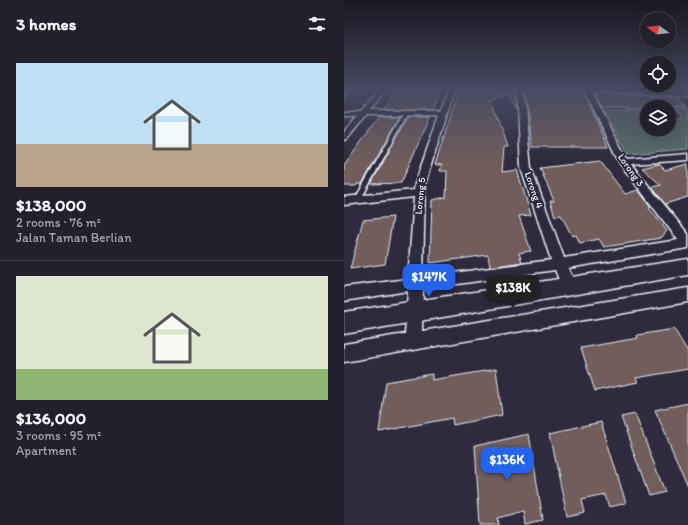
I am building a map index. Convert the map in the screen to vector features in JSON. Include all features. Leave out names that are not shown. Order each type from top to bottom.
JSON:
[{"type":"street","points":[[344,114],[384,114]]},
{"type":"street","points":[[344,137],[363,114]]},
{"type":"street","name":"Lorong 5","points":[[413,340],[419,193],[422,177],[444,114]]},
{"type":"street","name":"Lorong 4","points":[[522,114],[526,168],[559,264],[569,287]]},
{"type":"street","name":"Lorong 3","points":[[600,114],[624,162],[688,243]]},
{"type":"street","points":[[624,162],[688,157]]},
{"type":"street","points":[[344,202],[419,193]]},
{"type":"street","points":[[344,294],[559,264],[688,243]]},
{"type":"street","points":[[344,323],[688,267]]},
{"type":"street","points":[[344,353],[413,340],[688,295]]},
{"type":"lane","points":[[357,201],[406,114]]},
{"type":"green space","points":[[605,114],[640,114],[640,136],[676,136],[676,118],[683,118],[678,114],[688,114],[688,149],[629,154]]},
{"type":"building","points":[[451,114],[497,114],[508,147],[504,147],[502,172],[517,170],[531,215],[519,216],[531,251],[519,253],[522,262],[490,267],[488,255],[430,263],[432,200],[446,197],[447,171],[440,171],[442,165],[435,165]]},
{"type":"building","points":[[527,114],[594,114],[608,147],[532,147]]},
{"type":"building","points":[[379,117],[400,117],[362,184],[357,184],[356,186],[344,186],[344,166]]},
{"type":"building","points":[[408,117],[430,117],[401,183],[371,184]]},
{"type":"building","points":[[600,161],[625,194],[638,190],[651,207],[649,208],[667,231],[661,238],[604,247],[599,239],[580,243],[576,235],[572,236],[561,215],[555,216],[550,201],[554,201],[540,168]]},
{"type":"building","points":[[659,164],[665,170],[688,164],[688,197],[665,204],[652,187],[661,185],[642,168]]},
{"type":"building","points":[[393,217],[385,264],[350,269],[363,220]]},
{"type":"building","points":[[674,329],[688,352],[688,369],[636,378],[638,382],[595,391],[581,348],[638,338],[637,335]]},
{"type":"building","points":[[496,369],[502,415],[453,425],[452,418],[379,432],[386,382],[432,374],[432,380]]},
{"type":"building","points":[[688,403],[688,486],[655,410]]},
{"type":"building","points":[[635,414],[665,492],[649,496],[621,417]]},
{"type":"building","points":[[601,422],[626,503],[610,507],[606,495],[582,500],[585,513],[567,517],[550,433]]},
{"type":"building","points":[[529,434],[543,520],[525,524],[523,511],[498,518],[499,525],[480,525],[475,446]]}]
